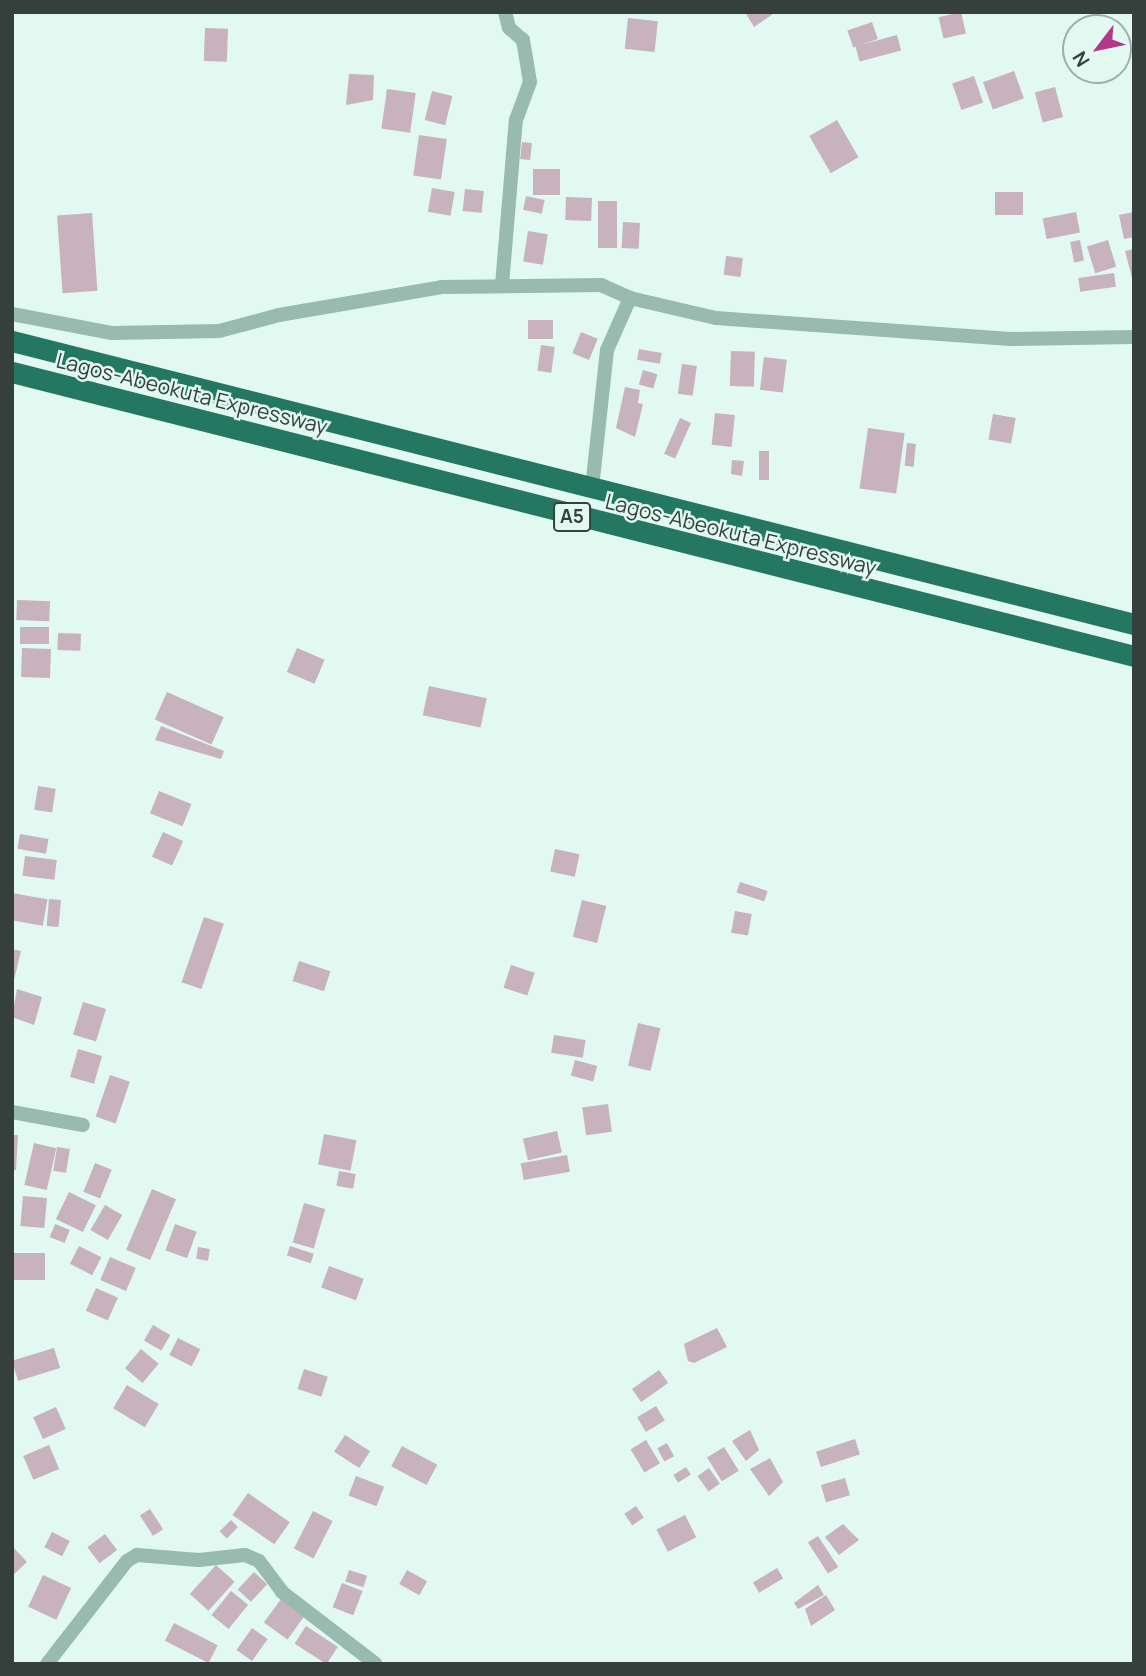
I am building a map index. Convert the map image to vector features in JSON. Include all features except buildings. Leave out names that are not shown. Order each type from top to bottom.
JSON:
[{"type":"highway","name":"Lagos-Abeokuta Expressway","points":[[12,341],[1134,624]]},
{"type":"highway","name":"Lagos-Abeokuta Expressway","points":[[12,372],[1134,656]]},
{"type":"street","points":[[502,285],[516,120],[530,82],[523,40],[509,28],[505,12]]},
{"type":"street","points":[[12,314],[112,334],[219,331],[368,299],[442,287],[601,285],[630,298],[716,318],[1010,339],[1134,337]]},
{"type":"street","points":[[592,488],[607,350],[630,298]]},
{"type":"street","points":[[12,1112],[83,1125]]},
{"type":"street","points":[[47,1664],[127,1561],[137,1555],[199,1560],[244,1555],[260,1561],[282,1592],[376,1664]]}]
